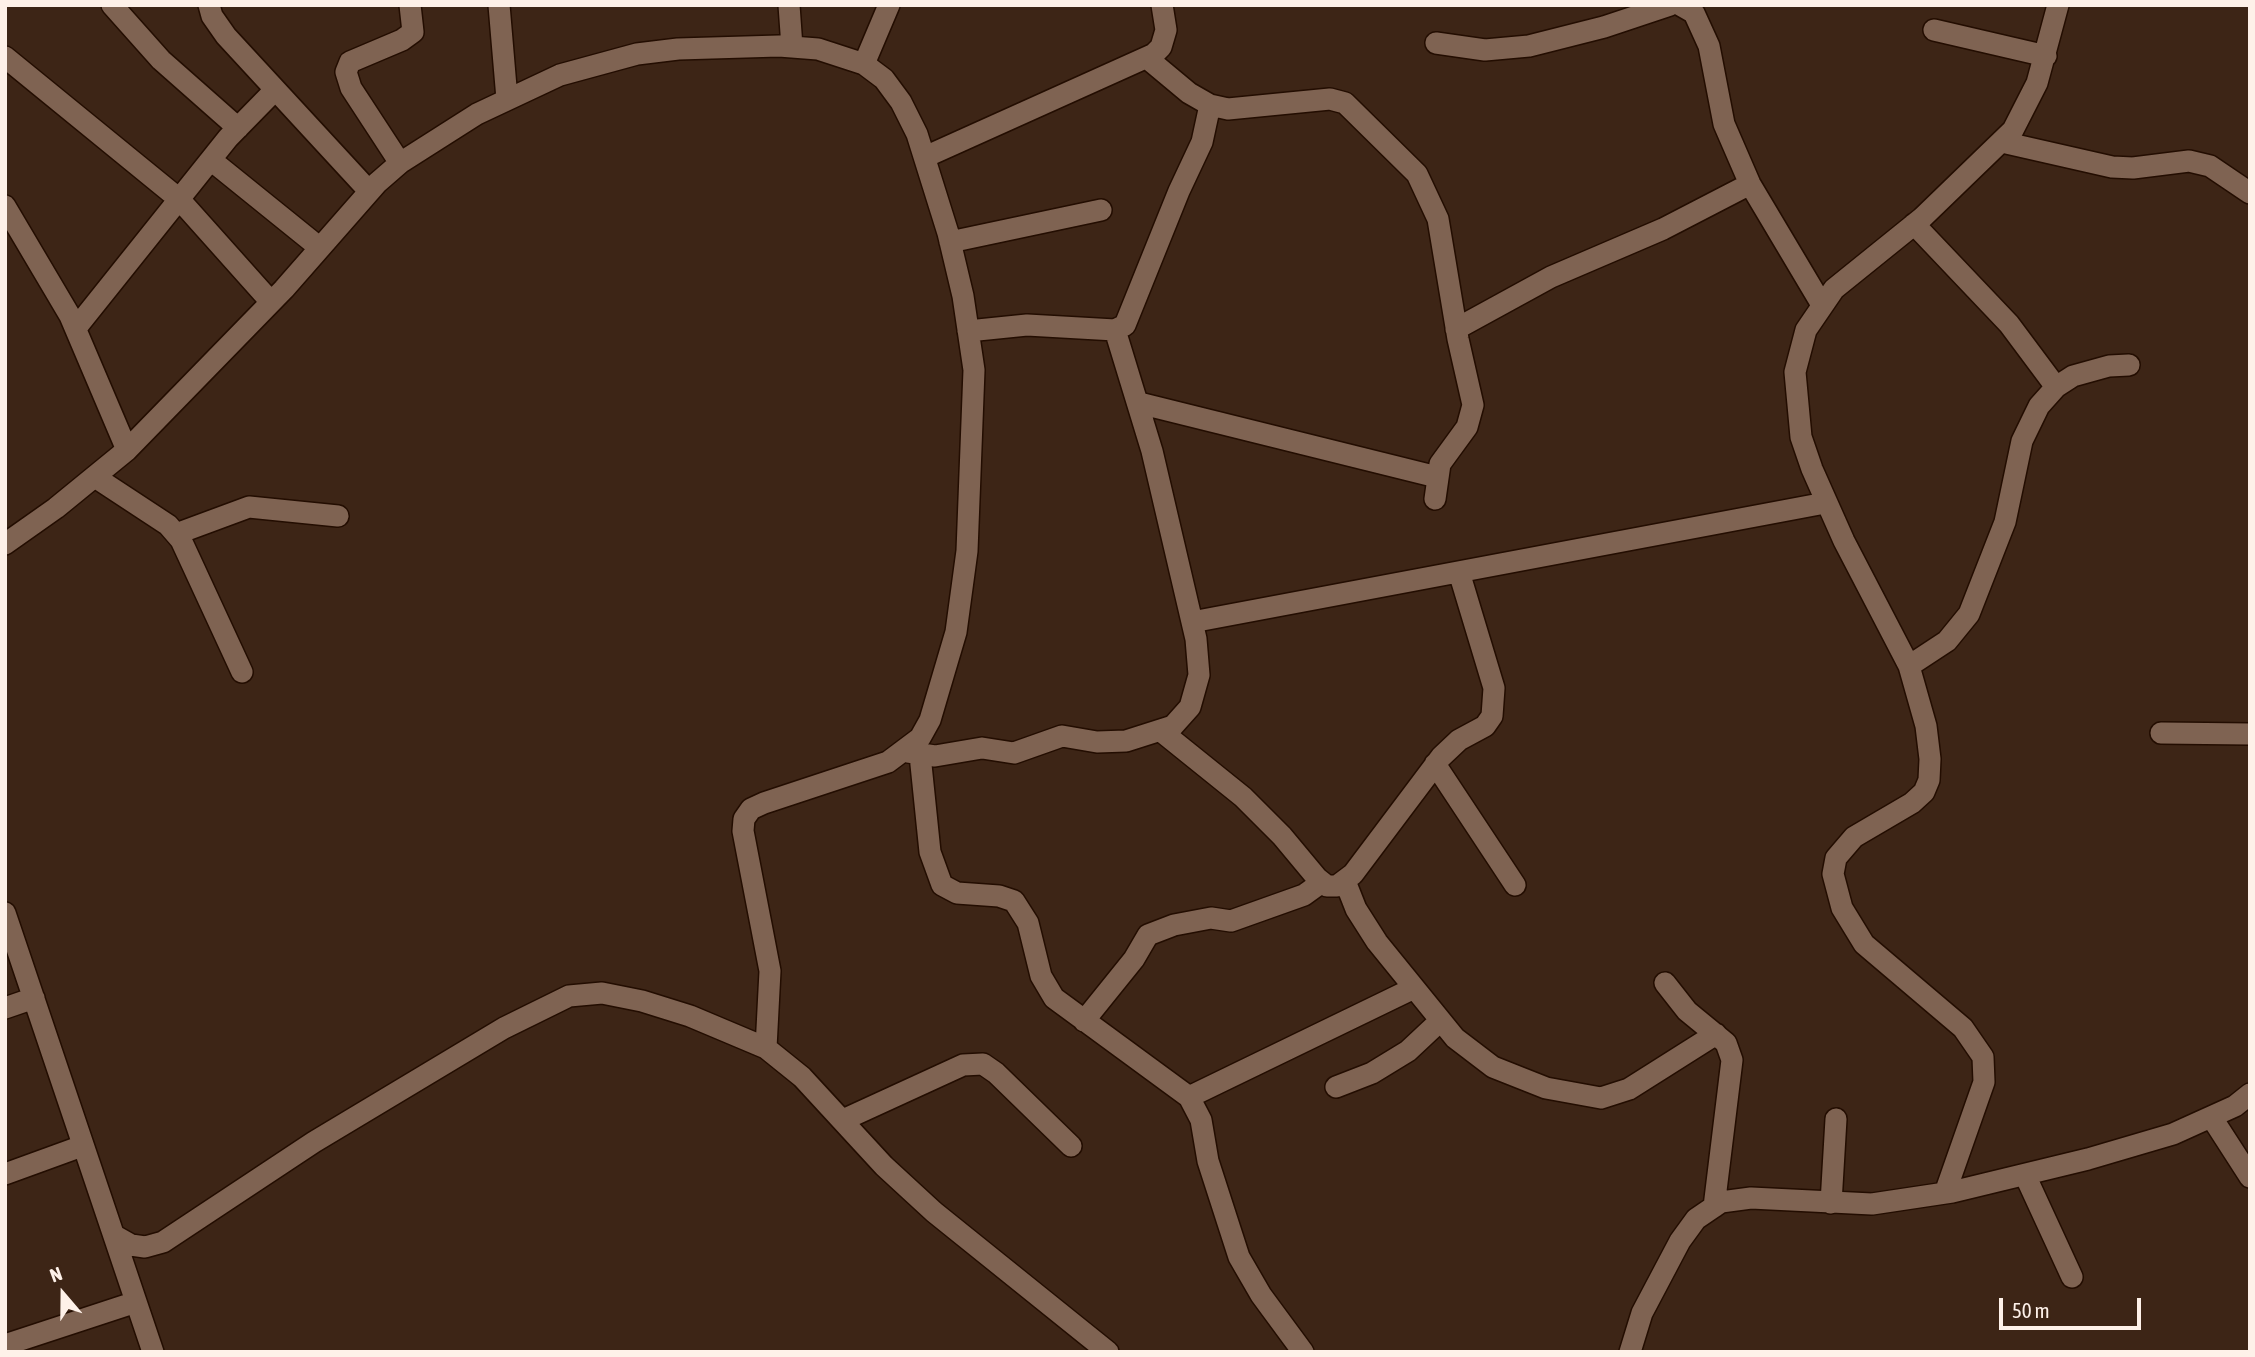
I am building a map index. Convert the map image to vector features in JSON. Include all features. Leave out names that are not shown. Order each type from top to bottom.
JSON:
[{"type":"street","points":[[112,5],[161,60],[237,128]]},
{"type":"street","points":[[209,5],[221,30],[274,91],[369,191]]},
{"type":"street","points":[[400,163],[351,88],[346,72],[350,62],[413,32],[410,5]]},
{"type":"street","points":[[499,5],[507,99]]},
{"type":"street","points":[[789,5],[792,47]]},
{"type":"street","points":[[864,64],[888,5]]},
{"type":"street","points":[[925,157],[1147,58],[1161,47],[1164,40],[1166,30],[1162,5]]},
{"type":"street","points":[[1436,43],[1485,50],[1529,46],[1604,27],[1670,5]]},
{"type":"street","points":[[1680,5],[1694,13],[1709,46],[1724,124],[1750,184],[1822,305]]},
{"type":"street","points":[[1945,1193],[1984,1082],[1983,1057],[1964,1028],[1864,944],[1842,908],[1833,874],[1836,858],[1844,846],[1862,831],[1912,803],[1924,792],[1929,780],[1926,726],[1909,666],[1825,503],[1801,436],[1795,372],[1806,331],[1822,305],[1863,263],[1914,224],[2002,142],[2026,109],[2046,56],[2058,5]]},
{"type":"street","points":[[1934,30],[2046,56]]},
{"type":"street","points":[[5,544],[127,450],[271,302],[369,191],[400,163],[507,99],[560,75],[637,54],[719,46],[792,47],[842,55],[864,64],[884,79],[901,102],[925,157],[950,242],[974,370],[972,470],[956,632],[930,720],[913,753],[930,852],[937,877],[949,891],[999,896],[1019,906],[1028,923],[1046,987],[1061,1005],[1189,1097],[1201,1120],[1208,1161],[1239,1257],[1261,1295],[1303,1352]]},
{"type":"street","points":[[5,57],[179,199],[271,302]]},
{"type":"street","points":[[1147,58],[1189,93],[1210,105],[1246,108],[1330,99],[1345,103],[1403,158],[1430,197],[1442,237],[1456,329],[1470,385],[1472,416],[1445,455],[1437,477],[1435,499]]},
{"type":"street","points":[[76,328],[237,128],[274,91]]},
{"type":"street","points":[[968,331],[1048,324],[1115,330],[1125,325],[1178,191],[1202,142],[1210,105]]},
{"type":"street","points":[[2002,142],[2112,167],[2133,168],[2189,161],[2210,166],[2250,192]]},
{"type":"street","points":[[211,160],[320,248]]},
{"type":"street","points":[[1456,329],[1551,277],[1663,229],[1750,184]]},
{"type":"street","points":[[5,206],[76,328],[127,450]]},
{"type":"street","points":[[950,242],[1101,210]]},
{"type":"street","points":[[1914,224],[2009,324],[2056,387]]},
{"type":"street","points":[[766,1048],[770,971],[743,831],[744,819],[751,809],[913,753],[947,755],[982,748],[1014,753],[1054,737],[1111,742],[1145,737],[1161,732],[1183,717],[1196,693],[1199,659],[1192,622],[1139,403],[1115,330]]},
{"type":"street","points":[[1909,666],[1947,641],[1969,614],[2011,502],[2022,442],[2039,406],[2056,387],[2087,372],[2129,365]]},
{"type":"street","points":[[1139,403],[1437,477]]},
{"type":"street","points":[[95,477],[176,534],[189,553],[242,672]]},
{"type":"street","points":[[1192,622],[1825,503]]},
{"type":"street","points":[[176,534],[249,507],[338,516]]},
{"type":"street","points":[[1161,732],[1243,797],[1322,882],[1337,886],[1345,881],[1435,764],[1459,740],[1485,726],[1494,705],[1494,688],[1459,572]]},
{"type":"street","points":[[2161,733],[2250,734]]},
{"type":"street","points":[[1435,764],[1515,885]]},
{"type":"street","points":[[1345,881],[1356,909],[1371,934],[1440,1021],[1455,1038],[1493,1067],[1546,1088],[1601,1098],[1629,1089],[1716,1034]]},
{"type":"street","points":[[1084,1021],[1134,958],[1148,935],[1174,925],[1211,918],[1231,921],[1304,895],[1322,882]]},
{"type":"street","points":[[5,913],[153,1352]]},
{"type":"street","points":[[1665,983],[1687,1011],[1726,1043],[1732,1060],[1714,1207]]},
{"type":"street","points":[[1189,1097],[1414,988]]},
{"type":"street","points":[[115,1236],[131,1245],[145,1247],[163,1242],[338,1128],[504,1028],[569,996],[602,993],[642,1001],[766,1048],[802,1077],[884,1166],[934,1212],[1108,1352]]},
{"type":"street","points":[[5,1007],[34,998]]},
{"type":"street","points":[[1336,1087],[1372,1073],[1408,1051],[1440,1021]]},
{"type":"street","points":[[843,1120],[950,1070],[982,1064],[996,1073],[1070,1146]]},
{"type":"street","points":[[1630,1352],[1642,1313],[1666,1265],[1696,1219],[1714,1207],[1734,1199],[1872,1204],[1945,1193],[2025,1175],[2173,1134],[2212,1118],[2250,1094]]},
{"type":"street","points":[[2212,1118],[2250,1177]]},
{"type":"street","points":[[1831,1203],[1836,1119]]},
{"type":"street","points":[[5,1174],[82,1146]]},
{"type":"street","points":[[2025,1175],[2073,1277]]},
{"type":"street","points":[[5,1345],[136,1302]]}]
